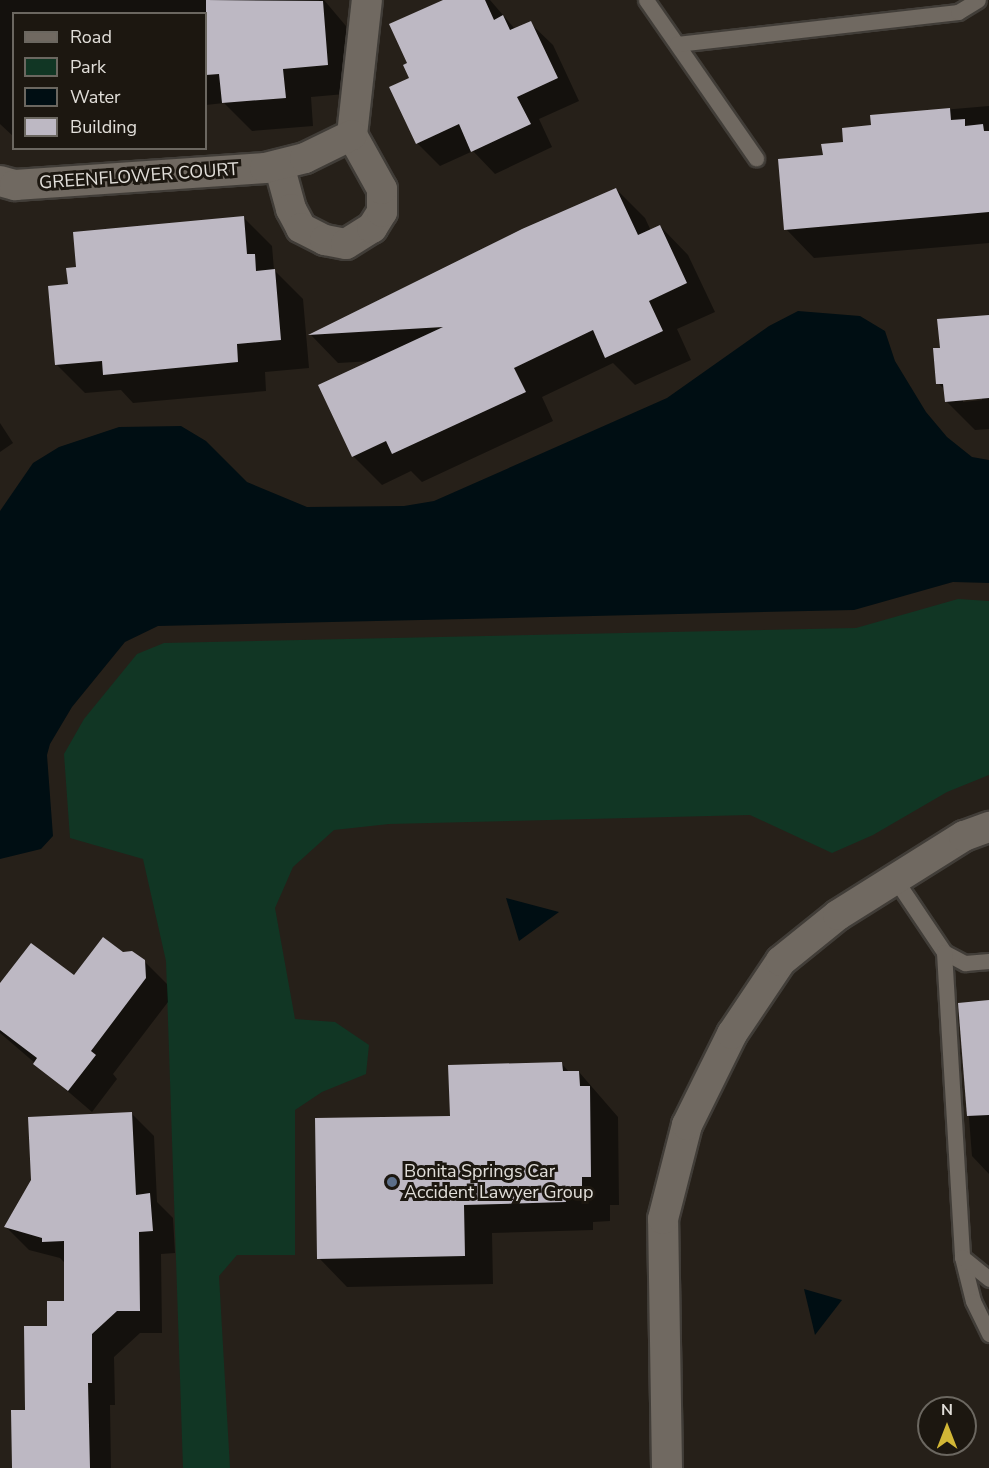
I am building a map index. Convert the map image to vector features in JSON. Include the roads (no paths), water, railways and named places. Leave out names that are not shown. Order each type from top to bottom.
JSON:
[{"type":"street","points":[[279,165],[291,209],[301,228],[326,240],[346,244],[372,228],[382,212],[382,189],[352,135],[367,0]]},
{"type":"street","name":"GREENFLOWER COURT","points":[[0,181],[15,185],[279,165],[305,159],[352,135]]},
{"type":"street","points":[[667,1468],[663,1219],[687,1125],[732,1034],[781,962],[838,915],[964,836],[989,827]]},
{"type":"lane","points":[[646,0],[756,159]]},
{"type":"lane","points":[[677,44],[958,12],[978,0]]},
{"type":"lane","points":[[895,879],[945,952],[965,963],[989,961]]},
{"type":"lane","points":[[945,952],[962,1257],[974,1301],[989,1335]]},
{"type":"lane","points":[[962,1257],[989,1278]]},
{"type":"water","points":[[798,311],[860,316],[885,331],[895,361],[926,412],[947,437],[972,457],[989,460],[989,583],[953,582],[854,610],[158,626],[125,642],[72,707],[50,744],[47,755],[53,836],[41,849],[0,859],[0,511],[33,463],[59,447],[119,427],[181,426],[206,441],[247,482],[307,507],[404,506],[434,501],[667,398],[769,326]]},
{"type":"water","points":[[506,898],[559,912],[519,941]]},
{"type":"water","points":[[804,1289],[842,1300],[815,1335]]},
{"type":"place","name":"Bonita Springs Car Accident Lawyer Group","points":[[392,1182]]}]
